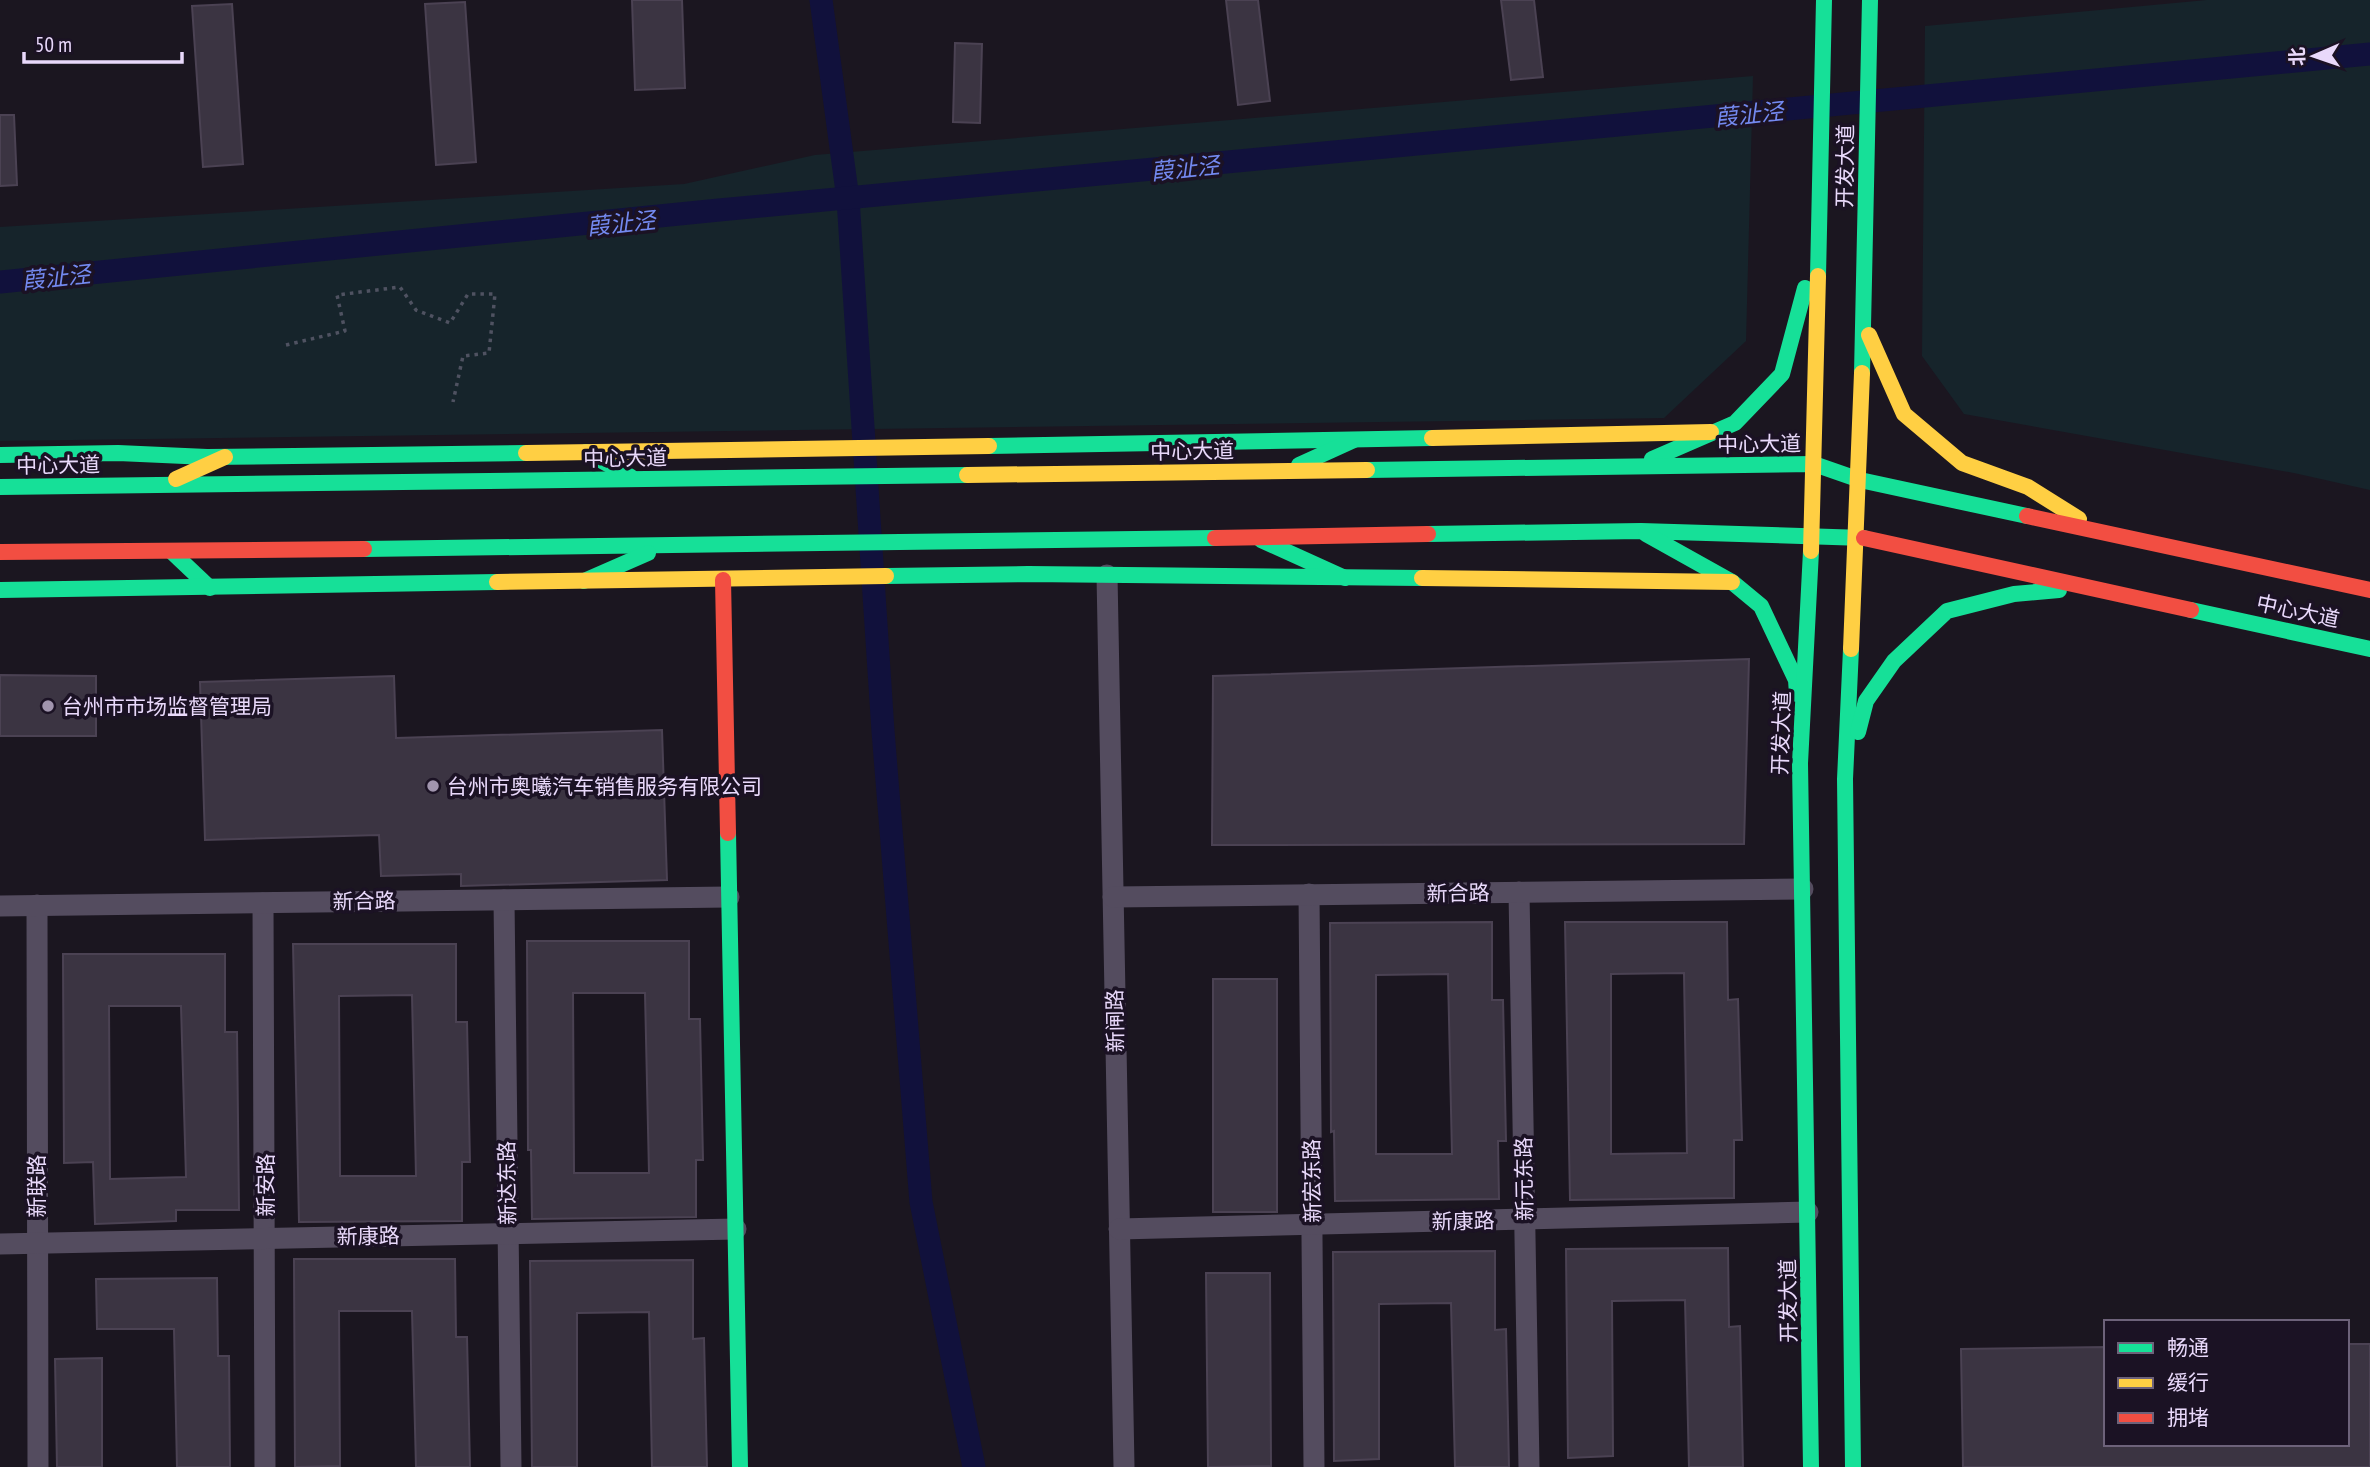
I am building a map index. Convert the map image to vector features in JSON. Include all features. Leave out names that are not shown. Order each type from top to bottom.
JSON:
[{"type":"main road","name":"开发大道","points":[[1811,1467],[1800,763],[1812,534],[1824,0]]},
{"type":"main road","name":"开发大道","points":[[1853,1467],[1845,779],[1860,480],[1870,0]]},
{"type":"main road","points":[[1629,466],[1676,450],[1735,423],[1782,374],[1819,228]]},
{"type":"main road","points":[[1863,318],[1879,363],[1905,414],[1962,463],[2028,487],[2099,531]]},
{"type":"main road","points":[[0,455],[118,453],[225,457],[1716,432]]},
{"type":"main road","points":[[1288,471],[1354,440]]},
{"type":"main road","points":[[586,452],[633,479]]},
{"type":"main road","points":[[163,485],[225,457]]},
{"type":"main road","name":"中心大道","points":[[0,487],[1814,464],[1860,480],[2370,590]]},
{"type":"main road","points":[[1641,531],[1732,582],[1762,606],[1796,680],[1800,763]]},
{"type":"main road","name":"中心大道","points":[[0,552],[662,546],[1641,531],[1812,534],[1858,537],[2370,649]]},
{"type":"main road","points":[[1252,536],[1345,578]]},
{"type":"main road","points":[[584,581],[662,546]]},
{"type":"main road","points":[[172,552],[210,588]]},
{"type":"main road","points":[[0,590],[1107,575],[1732,582]]},
{"type":"main road","points":[[723,580],[740,1467]]},
{"type":"main road","points":[[1845,779],[1867,701],[1894,661],[1947,611],[2014,594],[2087,587]]},
{"type":"street","name":"新闸路","points":[[1107,575],[1124,1467]]},
{"type":"street","name":"新合路","points":[[1113,897],[1803,889]]},
{"type":"street","name":"新元东路","points":[[1519,892],[1529,1467]]},
{"type":"street","name":"新宏东路","points":[[1309,894],[1314,1467]]},
{"type":"street","name":"新合路","points":[[0,906],[729,897]]},
{"type":"street","name":"新达东路","points":[[504,900],[511,1467]]},
{"type":"street","name":"新安路","points":[[263,903],[265,1467]]},
{"type":"street","name":"新联路","points":[[37,905],[38,1467]]},
{"type":"street","name":"新康路","points":[[1119,1229],[1808,1212]]},
{"type":"street","name":"新康路","points":[[0,1244],[736,1228]]},
{"type":"path","points":[[286,345],[345,331],[337,295],[400,287],[416,310],[450,323],[468,294],[495,294],[489,353],[463,356],[453,402]]},
{"type":"shaded area","points":[[2207,0],[2370,0],[2370,490],[2294,473],[1964,414],[1922,356],[1925,26]]},
{"type":"shaded area","points":[[1753,76],[1746,341],[1664,418],[0,441],[0,227],[684,184],[815,155]]},
{"type":"building","points":[[632,0],[682,0],[685,88],[635,90]]},
{"type":"building","points":[[1226,0],[1258,0],[1270,101],[1238,105]]},
{"type":"building","points":[[1501,0],[1534,0],[1543,77],[1511,80]]},
{"type":"building","points":[[465,2],[476,162],[436,165],[425,4]]},
{"type":"building","points":[[232,4],[243,164],[203,167],[192,6]]},
{"type":"building","points":[[955,43],[982,44],[980,123],[953,122]]},
{"type":"building","points":[[0,115],[14,115],[17,185],[0,186]]},
{"type":"building","points":[[1749,659],[1744,844],[1212,845],[1213,676]]},
{"type":"building","name":"台州市市场监督管理局","points":[[0,675],[96,676],[96,736],[0,736]]},
{"type":"building","name":"台州市奥曦汽车销售服务有限公司","points":[[394,676],[396,738],[662,730],[667,880],[461,886],[461,874],[381,876],[379,835],[205,840],[200,682]]},
{"type":"building","points":[[1492,922],[1492,1000],[1503,1000],[1506,1141],[1498,1141],[1499,1199],[1335,1201],[1334,1131],[1331,1132],[1330,923]],"holes":[[[1448,974],[1452,1154],[1376,1154],[1376,975]]]},
{"type":"building","points":[[1565,922],[1727,922],[1728,1000],[1738,999],[1742,1140],[1734,1140],[1734,1198],[1570,1200]],"holes":[[[1684,973],[1687,1153],[1611,1154],[1611,974]]]},
{"type":"building","points":[[527,941],[689,941],[689,1019],[700,1019],[703,1160],[696,1160],[696,1217],[532,1219],[531,1150],[528,1150]],"holes":[[[573,993],[645,993],[649,1173],[574,1173]]]},
{"type":"building","points":[[293,944],[456,944],[456,1022],[467,1022],[470,1162],[462,1162],[462,1221],[299,1222]],"holes":[[[412,995],[416,1176],[340,1176],[339,996]]]},
{"type":"building","points":[[63,954],[225,954],[225,1032],[237,1032],[239,1210],[176,1210],[176,1221],[95,1224],[93,1162],[64,1163]],"holes":[[[109,1006],[181,1006],[186,1177],[110,1179]]]},
{"type":"building","points":[[1213,979],[1277,979],[1277,1212],[1213,1212]]},
{"type":"building","points":[[1728,1248],[1729,1327],[1740,1326],[1743,1467],[1689,1467],[1685,1300],[1612,1301],[1613,1456],[1568,1458],[1566,1249]]},
{"type":"building","points":[[1495,1251],[1495,1330],[1506,1329],[1509,1467],[1455,1467],[1451,1303],[1379,1304],[1379,1459],[1334,1461],[1333,1252]]},
{"type":"building","points":[[294,1259],[455,1259],[456,1337],[467,1337],[470,1467],[416,1467],[412,1311],[339,1311],[340,1466],[295,1467]]},
{"type":"building","points":[[693,1260],[693,1339],[704,1338],[707,1467],[652,1467],[649,1312],[577,1313],[577,1467],[532,1467],[530,1261]]},
{"type":"building","points":[[1206,1273],[1270,1273],[1271,1466],[1208,1467]]},
{"type":"building","points":[[217,1278],[218,1356],[229,1356],[230,1467],[177,1467],[174,1329],[97,1329],[96,1279]]},
{"type":"building","points":[[2349,1344],[2370,1344],[2370,1467],[1963,1467],[1961,1349],[2104,1347],[2104,1446],[2349,1446]]},
{"type":"building","points":[[102,1358],[102,1467],[57,1467],[55,1359]]},
{"type":"waterway","points":[[821,0],[848,199],[883,731],[921,1202],[974,1467]]},
{"type":"waterway","name":"葭沚泾","points":[[0,282],[719,210],[2370,54]]},
{"type":"traffic: fast","points":[[1818,276],[1824,0]]},
{"type":"traffic: fast","points":[[1862,373],[1870,0]]},
{"type":"traffic: fast","points":[[1652,459],[1735,423],[1782,374],[1805,288]]},
{"type":"traffic: fast","points":[[989,446],[1432,438]]},
{"type":"traffic: fast","points":[[1299,465],[1354,440]]},
{"type":"traffic: fast","points":[[586,452],[631,477]]},
{"type":"traffic: fast","points":[[0,455],[118,453],[207,457],[526,453]]},
{"type":"traffic: fast","points":[[1367,470],[1814,464],[1860,480],[2027,516]]},
{"type":"traffic: fast","points":[[0,487],[967,475]]},
{"type":"traffic: fast","points":[[1428,534],[1641,531],[1864,538]]},
{"type":"traffic: fast","points":[[1646,534],[1732,582],[1761,606],[1796,680],[1797,694]]},
{"type":"traffic: fast","points":[[364,549],[1215,538]]},
{"type":"traffic: fast","points":[[1261,540],[1345,578]]},
{"type":"traffic: fast","points":[[1811,551],[1800,763],[1811,1467]]},
{"type":"traffic: fast","points":[[172,552],[210,588]]},
{"type":"traffic: fast","points":[[584,581],[648,553]]},
{"type":"traffic: fast","points":[[886,576],[1028,574],[1422,578]]},
{"type":"traffic: fast","points":[[0,590],[497,582]]},
{"type":"traffic: fast","points":[[1858,732],[1866,701],[1894,661],[1947,611],[2014,594],[2059,590]]},
{"type":"traffic: fast","points":[[2191,610],[2370,649]]},
{"type":"traffic: fast","points":[[1851,649],[1845,779],[1853,1467]]},
{"type":"traffic: fast","points":[[728,833],[740,1467]]},
{"type":"traffic: slow","points":[[1811,551],[1818,276]]},
{"type":"traffic: slow","points":[[1869,335],[1904,414],[1962,463],[2028,487],[2079,519]]},
{"type":"traffic: slow","points":[[1851,649],[1862,373]]},
{"type":"traffic: slow","points":[[1432,438],[1711,432]]},
{"type":"traffic: slow","points":[[526,453],[989,446]]},
{"type":"traffic: slow","points":[[176,479],[225,457]]},
{"type":"traffic: slow","points":[[967,475],[1367,470]]},
{"type":"traffic: slow","points":[[497,582],[886,576]]},
{"type":"traffic: slow","points":[[1422,578],[1732,582]]},
{"type":"traffic: jam","points":[[2027,516],[2370,590]]},
{"type":"traffic: jam","points":[[1215,538],[1428,534]]},
{"type":"traffic: jam","points":[[1864,538],[2191,610]]},
{"type":"traffic: jam","points":[[0,552],[364,549]]},
{"type":"traffic: jam","points":[[723,580],[728,833]]},
{"type":"place","name":"台州市市场监督管理局","points":[[48,706]]},
{"type":"place","name":"台州市奥曦汽车销售服务有限公司","points":[[433,786]]}]
